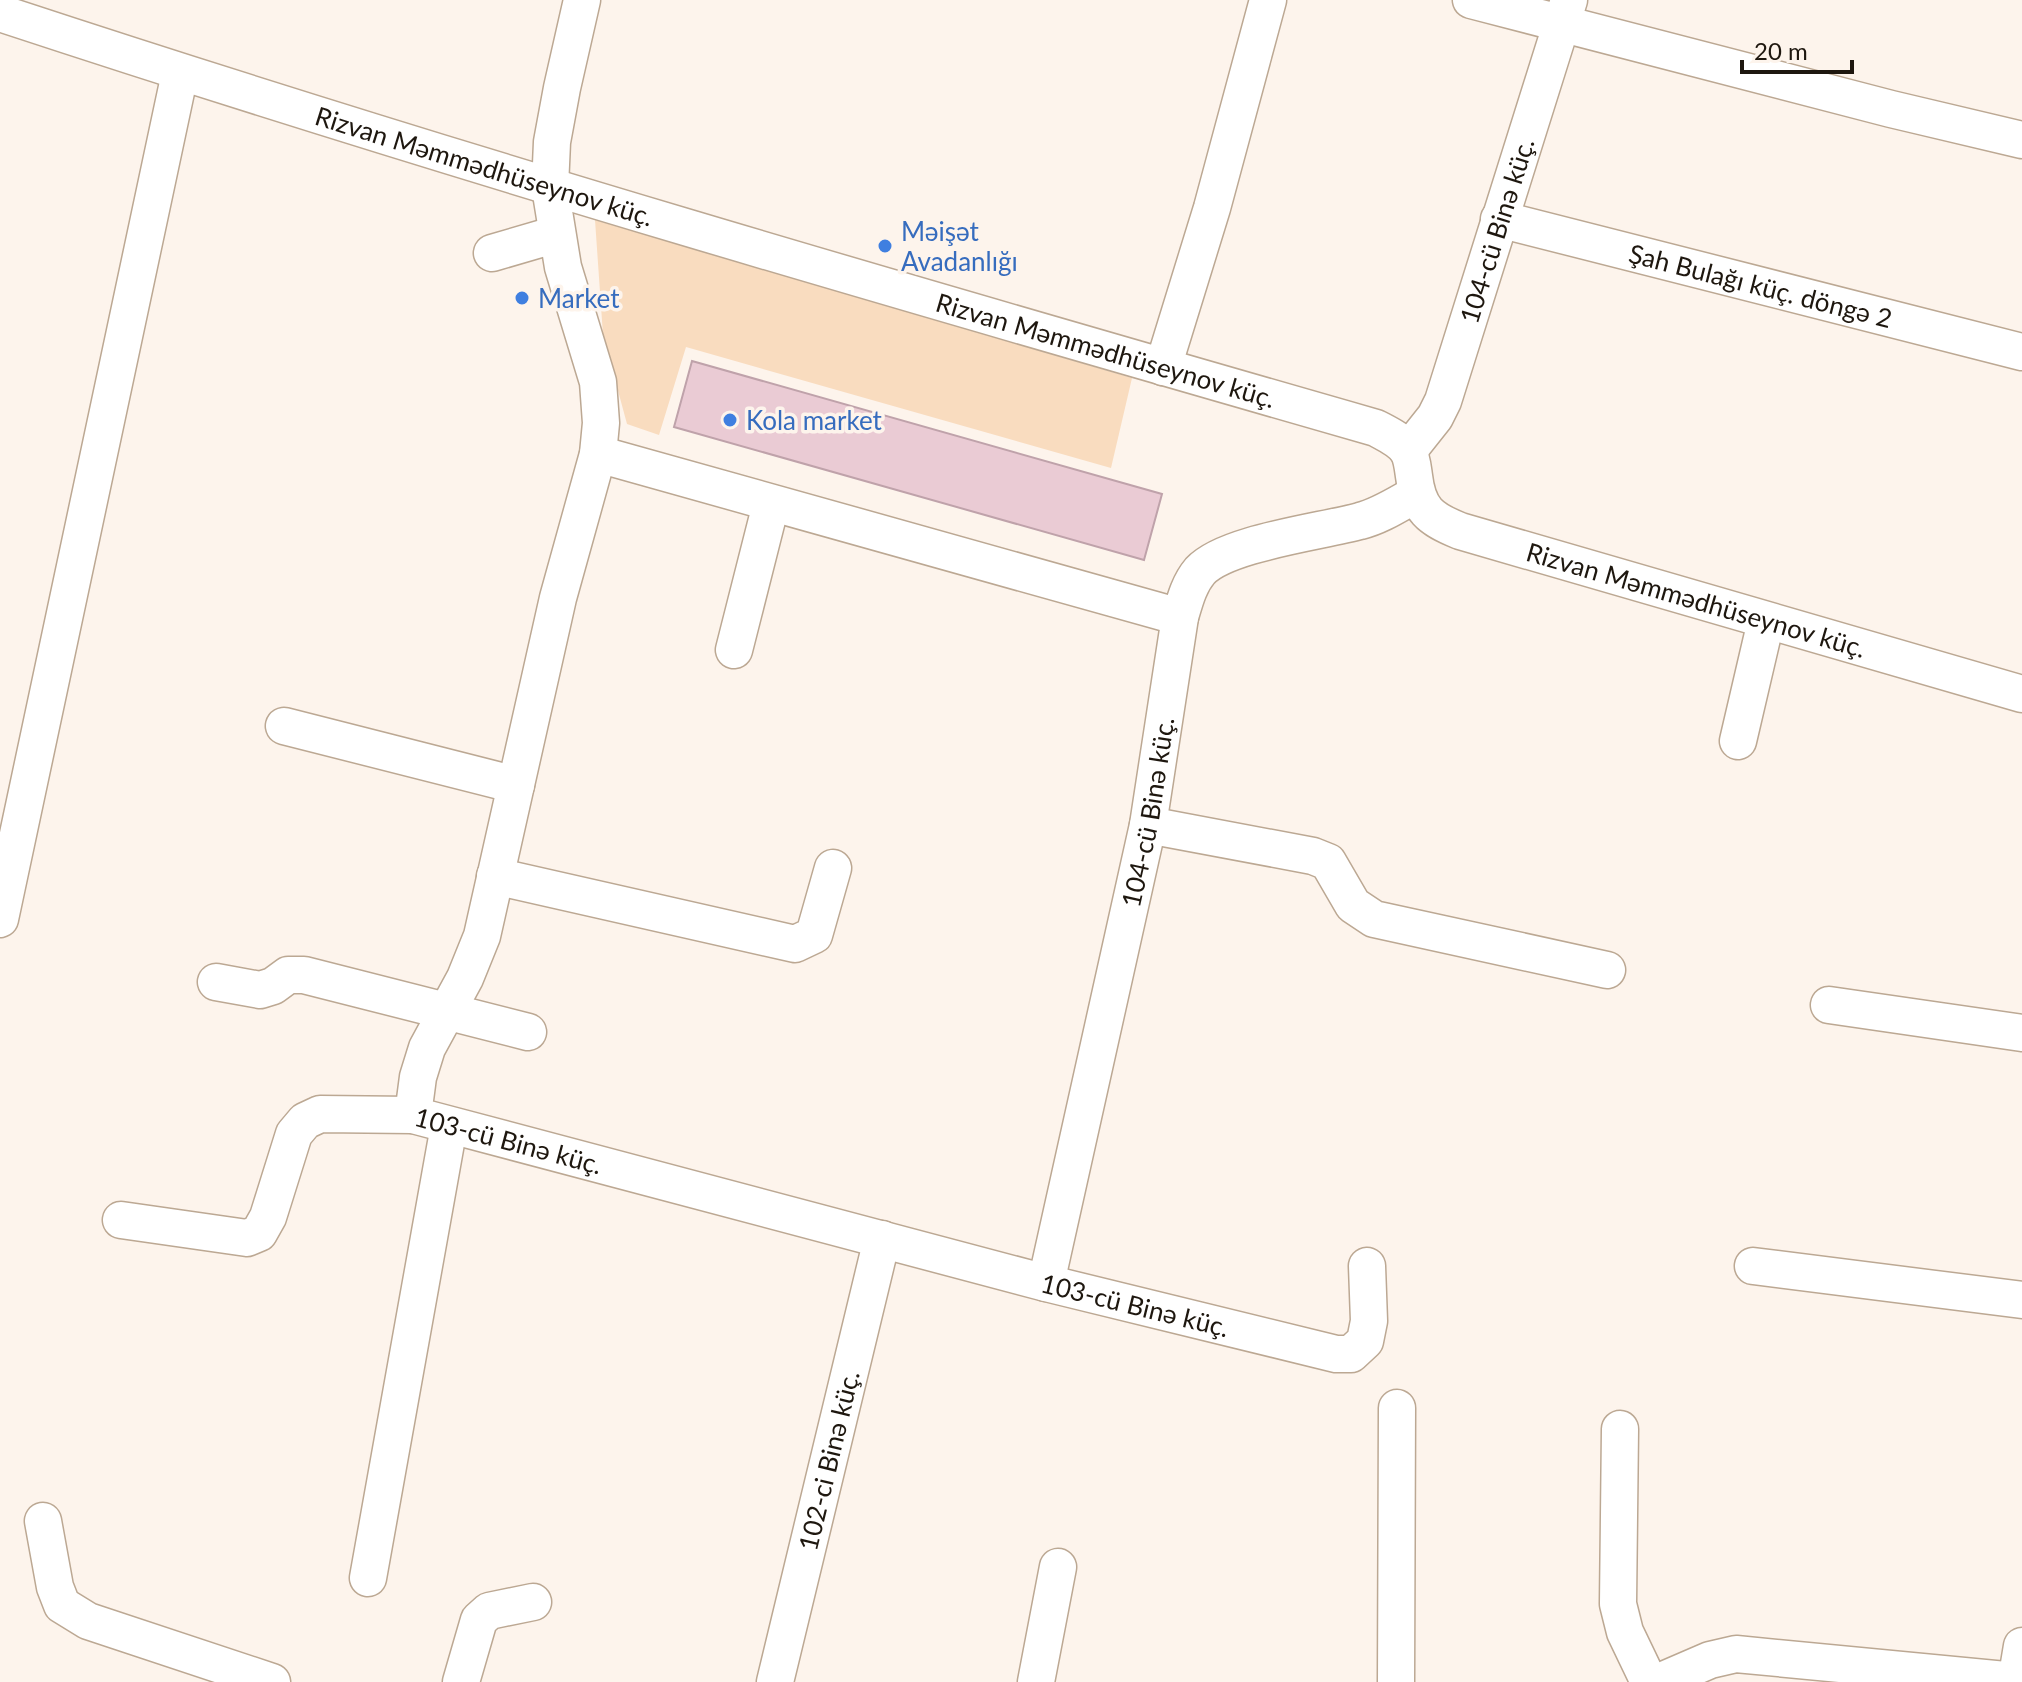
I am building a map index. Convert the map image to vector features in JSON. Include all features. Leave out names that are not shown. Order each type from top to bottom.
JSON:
[{"type":"street","name":"103-cü Binə küç.","points":[[582,0],[552,142],[550,187],[563,267],[598,382],[601,423],[598,454],[558,598],[482,936],[465,978],[427,1048],[418,1077],[413,1115],[1046,1283],[1336,1354],[1351,1354],[1365,1341],[1369,1321],[1367,1266]]},
{"type":"street","points":[[1163,367],[1212,208],[1268,0]]},
{"type":"street","points":[[1471,0],[1564,12],[1891,109],[2022,140]]},
{"type":"street","name":"104-cü Binə küç.","points":[[1408,451],[1435,417],[1443,401],[1564,12]]},
{"type":"street","name":"Rizvan Məmmədhüseynov küç.","points":[[0,13],[180,73],[550,187],[1376,428],[1408,451]]},
{"type":"street","points":[[0,919],[180,73]]},
{"type":"street","name":"Şah Bulağı küç. döngə 2","points":[[1499,219],[2022,352]]},
{"type":"street","points":[[492,253],[557,234]]},
{"type":"street","points":[[1408,451],[1416,494]]},
{"type":"street","points":[[598,454],[1180,617]]},
{"type":"street","name":"Rizvan Məmmədhüseynov küç.","points":[[1416,494],[1424,510],[1439,523],[1460,531],[2022,694]]},
{"type":"street","name":"104-cü Binə küç.","points":[[1046,1283],[1148,825],[1180,617],[1189,588],[1202,569],[1235,550],[1364,520],[1416,494]]},
{"type":"street","points":[[734,650],[771,504]]},
{"type":"street","points":[[1738,741],[1766,621]]},
{"type":"street","points":[[284,726],[516,785]]},
{"type":"street","points":[[1148,825],[1313,856],[1328,862],[1353,905],[1374,919],[1607,970]]},
{"type":"street","points":[[495,876],[795,944],[814,935],[833,868]]},
{"type":"street","points":[[216,982],[260,990],[273,986],[288,975],[304,975],[528,1032]]},
{"type":"street","points":[[1829,1005],[2022,1033]]},
{"type":"street","points":[[121,1220],[247,1238],[259,1233],[268,1217],[294,1134],[305,1121],[320,1114],[413,1115]]},
{"type":"street","points":[[368,1578],[449,1126]]},
{"type":"street","name":"102-ci Binə küç.","points":[[775,1682],[882,1239]]},
{"type":"street","points":[[1753,1266],[2022,1300]]},
{"type":"street","points":[[1396,1682],[1397,1408]]},
{"type":"street","points":[[1620,1429],[1618,1604],[1625,1632],[1649,1682]]},
{"type":"street","points":[[43,1521],[55,1587],[62,1605],[88,1621],[272,1682]]},
{"type":"street","points":[[1036,1682],[1058,1567]]},
{"type":"street","points":[[461,1682],[479,1620],[489,1611],[533,1602]]},
{"type":"street","points":[[1659,1682],[1710,1660],[1736,1654],[2016,1682],[2022,1646]]},
{"type":"shaded area","points":[[595,220],[1132,378],[1111,468],[686,347],[659,435],[627,424],[603,335]]},
{"type":"building","points":[[692,361],[1162,494],[1144,560],[674,427]]},
{"type":"place","name":"Məişət Avadanlığı","points":[[885,246]]},
{"type":"place","name":"Market","points":[[522,298]]},
{"type":"place","name":"Kola market","points":[[730,420]]}]
